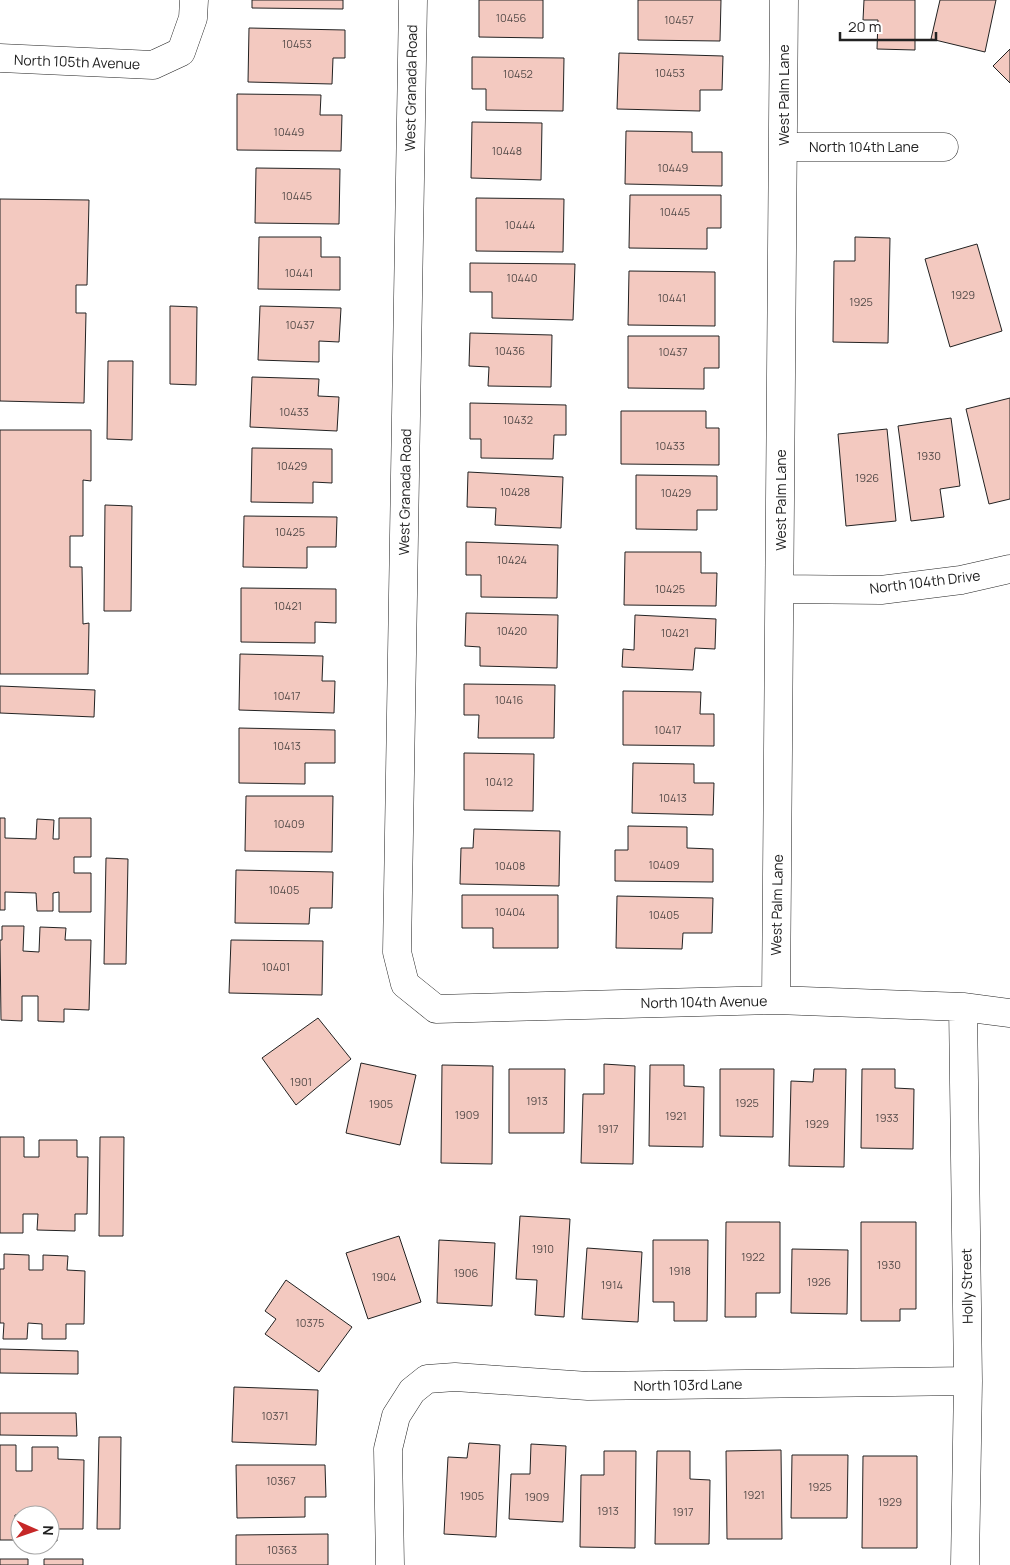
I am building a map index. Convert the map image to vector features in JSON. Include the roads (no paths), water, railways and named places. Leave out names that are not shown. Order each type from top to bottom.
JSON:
[{"type":"street","name":"North 105th Avenue","points":[[0,58],[153,65],[182,52],[193,18],[194,0]]},
{"type":"street","name":"West Granada Road","points":[[405,984],[397,952],[413,0]]},
{"type":"street","name":"West Palm Lane","points":[[776,1000],[784,0]]},
{"type":"street","name":"North 104th Lane","points":[[784,146],[944,147]]},
{"type":"street","name":"North 104th Drive","points":[[780,589],[881,590],[962,580],[1010,569]]},
{"type":"street","name":"North 104th Avenue","points":[[405,984],[436,1009],[776,1000],[963,1007],[1010,1013]]},
{"type":"street","name":"Holly Street","points":[[963,1007],[968,1381],[965,1565]]},
{"type":"street","name":"North 103rd Lane","points":[[390,1565],[388,1449],[396,1416],[412,1391],[427,1379],[455,1377],[588,1386],[968,1381]]}]
